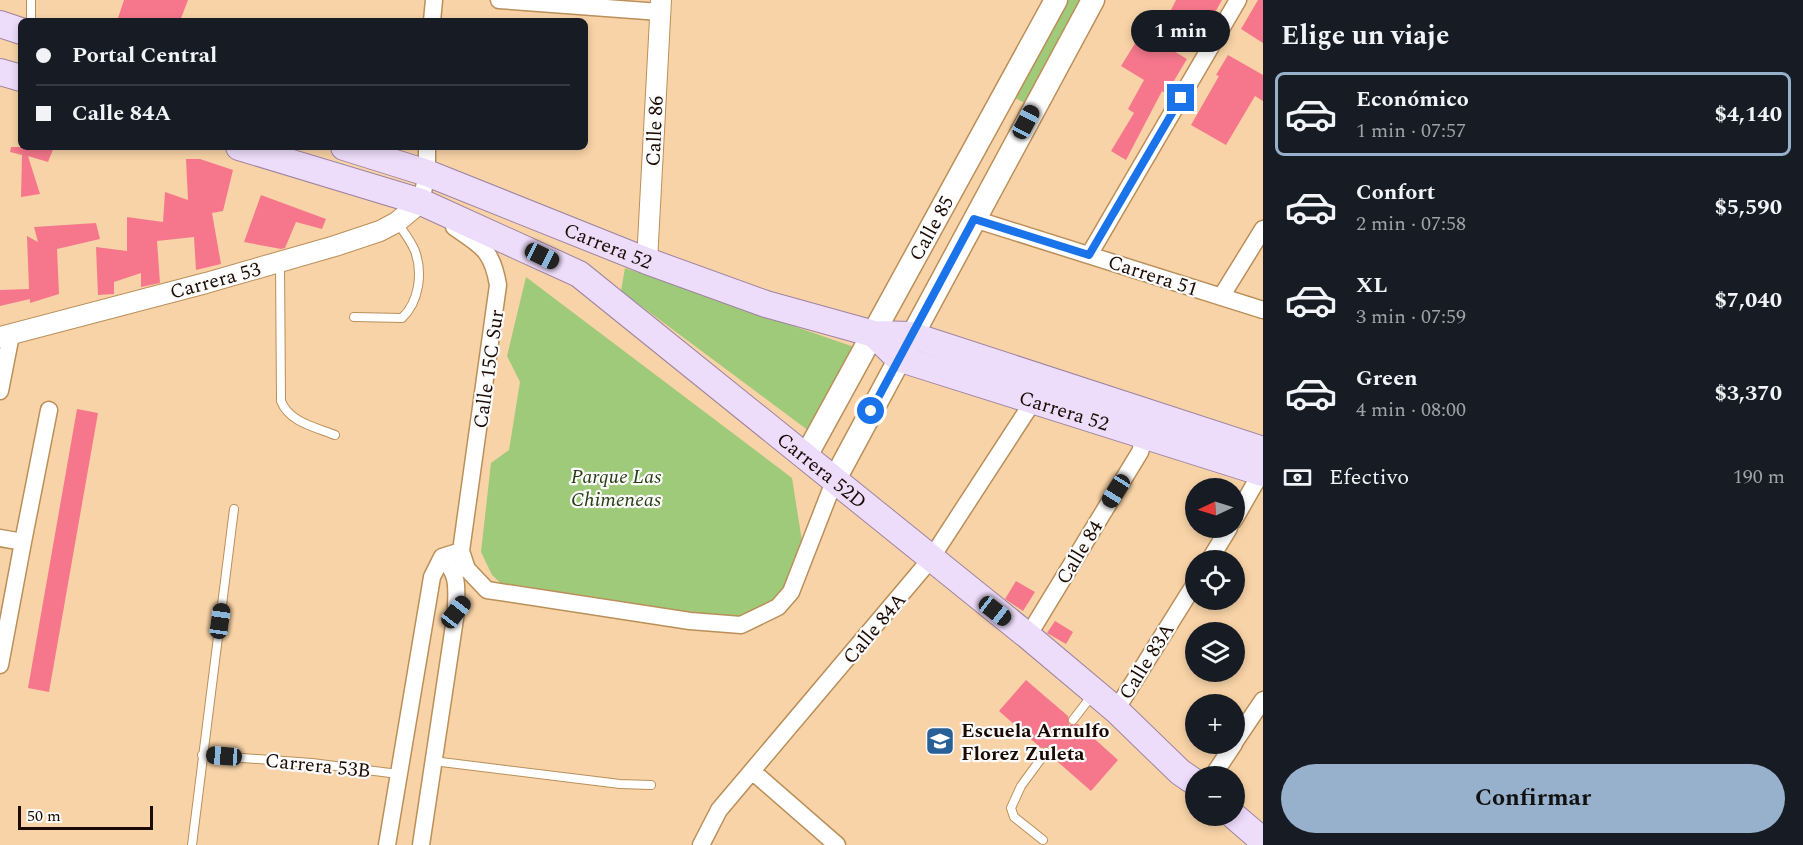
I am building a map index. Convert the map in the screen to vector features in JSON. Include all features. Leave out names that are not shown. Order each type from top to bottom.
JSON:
[{"type":"main road","name":"Calle 85","points":[[806,456],[1056,0]]},
{"type":"main road","name":"Calle 85","points":[[835,479],[910,335],[1093,0]]},
{"type":"main road","points":[[0,24],[18,30]]},
{"type":"main road","points":[[0,72],[18,77]]},
{"type":"main road","points":[[249,150],[421,202]]},
{"type":"main road","name":"Carrera 52","points":[[354,150],[427,173],[647,261],[766,304],[873,334],[910,335],[1262,465]]},
{"type":"main road","name":"Carrera 52D","points":[[421,202],[488,230],[579,274],[835,479],[930,560],[1028,636],[1116,710],[1185,775]]},
{"type":"main road","name":"Carrera 52","points":[[873,334],[898,358],[1145,436],[1262,465]]},
{"type":"main road","points":[[1245,825],[1263,841]]},
{"type":"street","points":[[432,18],[434,0]]},
{"type":"street","points":[[499,0],[660,6]]},
{"type":"street","points":[[1089,255],[1238,0]]},
{"type":"street","name":"Calle 86","points":[[647,261],[660,6]]},
{"type":"street","points":[[421,202],[427,173],[427,150]]},
{"type":"street","name":"Carrera 53","points":[[5,336],[280,262],[380,231],[397,222],[421,202]]},
{"type":"street","name":"Calle 15C Sur","points":[[421,202],[486,249],[495,268],[498,285],[461,551]]},
{"type":"street","name":"Carrera 51","points":[[974,219],[1263,310]]},
{"type":"street","points":[[1221,297],[1263,230]]},
{"type":"street","points":[[0,391],[5,336]]},
{"type":"street","name":"Calle 84A","points":[[700,845],[719,810],[930,560],[1034,400]]},
{"type":"street","points":[[0,665],[48,410]]},
{"type":"street","name":"Calle 84","points":[[1028,636],[1140,452],[1145,436]]},
{"type":"street","points":[[1245,498],[1262,465]]},
{"type":"street","points":[[456,612],[473,594],[487,590],[700,622],[741,625],[778,606],[790,592],[801,571],[835,479]]},
{"type":"street","points":[[0,538],[22,542]]},
{"type":"street","points":[[387,845],[432,577],[442,557],[461,551],[467,570],[487,590]]},
{"type":"street","points":[[420,845],[456,612],[456,577],[453,569],[442,557]]},
{"type":"street","name":"Calle 83A","points":[[1116,710],[1185,600]]},
{"type":"street","points":[[1245,727],[1263,700]]},
{"type":"street","points":[[752,771],[835,844]]},
{"type":"lane","points":[[31,0],[31,18]]},
{"type":"lane","points":[[354,316],[393,320],[402,318],[414,304],[418,287],[415,252],[397,222]]},
{"type":"lane","points":[[280,262],[281,401],[284,410],[293,418],[335,435]]},
{"type":"lane","points":[[192,845],[234,509]]},
{"type":"lane","points":[[1073,720],[1095,692]]},
{"type":"lane","points":[[1043,840],[1014,817],[1011,808],[1021,786],[1046,752]]},
{"type":"lane","name":"Carrera 53B","points":[[202,755],[312,762],[398,774]]},
{"type":"lane","points":[[433,761],[620,784],[651,785]]},
{"type":"green space","points":[[1064,0],[1082,0],[1025,103],[1011,96]]},
{"type":"green space","points":[[625,268],[860,349],[813,434],[621,291]]},
{"type":"green space","name":"Parque Las Chimeneas","points":[[526,277],[792,478],[804,554],[781,596],[760,612],[736,617],[508,590],[492,575],[481,552],[491,463],[509,450],[520,382],[507,356]]},
{"type":"building","points":[[124,0],[188,0],[181,18],[118,18]]},
{"type":"building","points":[[1176,0],[1222,0],[1205,30],[1171,10]]},
{"type":"building","points":[[1258,0],[1263,0],[1263,43],[1241,29]]},
{"type":"building","points":[[1142,32],[1187,59],[1166,94],[1162,91],[1126,160],[1111,151],[1134,113],[1128,109],[1144,80],[1121,66]]},
{"type":"building","points":[[1228,55],[1263,75],[1263,101],[1255,96],[1226,145],[1191,125],[1219,76],[1216,75]]},
{"type":"building","points":[[11,147],[18,147],[18,150],[53,150],[48,162],[28,156],[40,194],[21,197],[22,155],[10,152]]},
{"type":"building","points":[[186,159],[200,159],[233,170],[223,211],[212,213],[221,264],[196,270],[194,237],[157,241],[160,283],[141,287],[141,273],[114,282],[114,294],[98,295],[96,247],[127,251],[127,217],[163,222],[165,192],[188,200]]},
{"type":"building","points":[[261,195],[326,219],[322,229],[296,222],[285,248],[281,249],[244,242]]},
{"type":"building","points":[[96,223],[100,239],[57,249],[59,294],[30,303],[30,299],[0,306],[0,290],[29,289],[27,236],[38,242],[34,227]]},
{"type":"building","points":[[77,409],[98,413],[49,692],[28,688]]},
{"type":"building","points":[[1016,581],[1035,592],[1023,611],[1005,599]]},
{"type":"building","points":[[1055,621],[1073,632],[1066,644],[1047,633]]},
{"type":"building","points":[[1026,680],[1068,716],[1069,725],[1078,724],[1118,760],[1091,791],[1051,756],[1050,747],[1041,748],[999,711]]},
{"type":"place","name":"Escuela Arnulfo Florez Zuleta","points":[[940,741]]},
{"type":"route","points":[[871,411],[974,219],[1089,255],[1181,98]]}]
